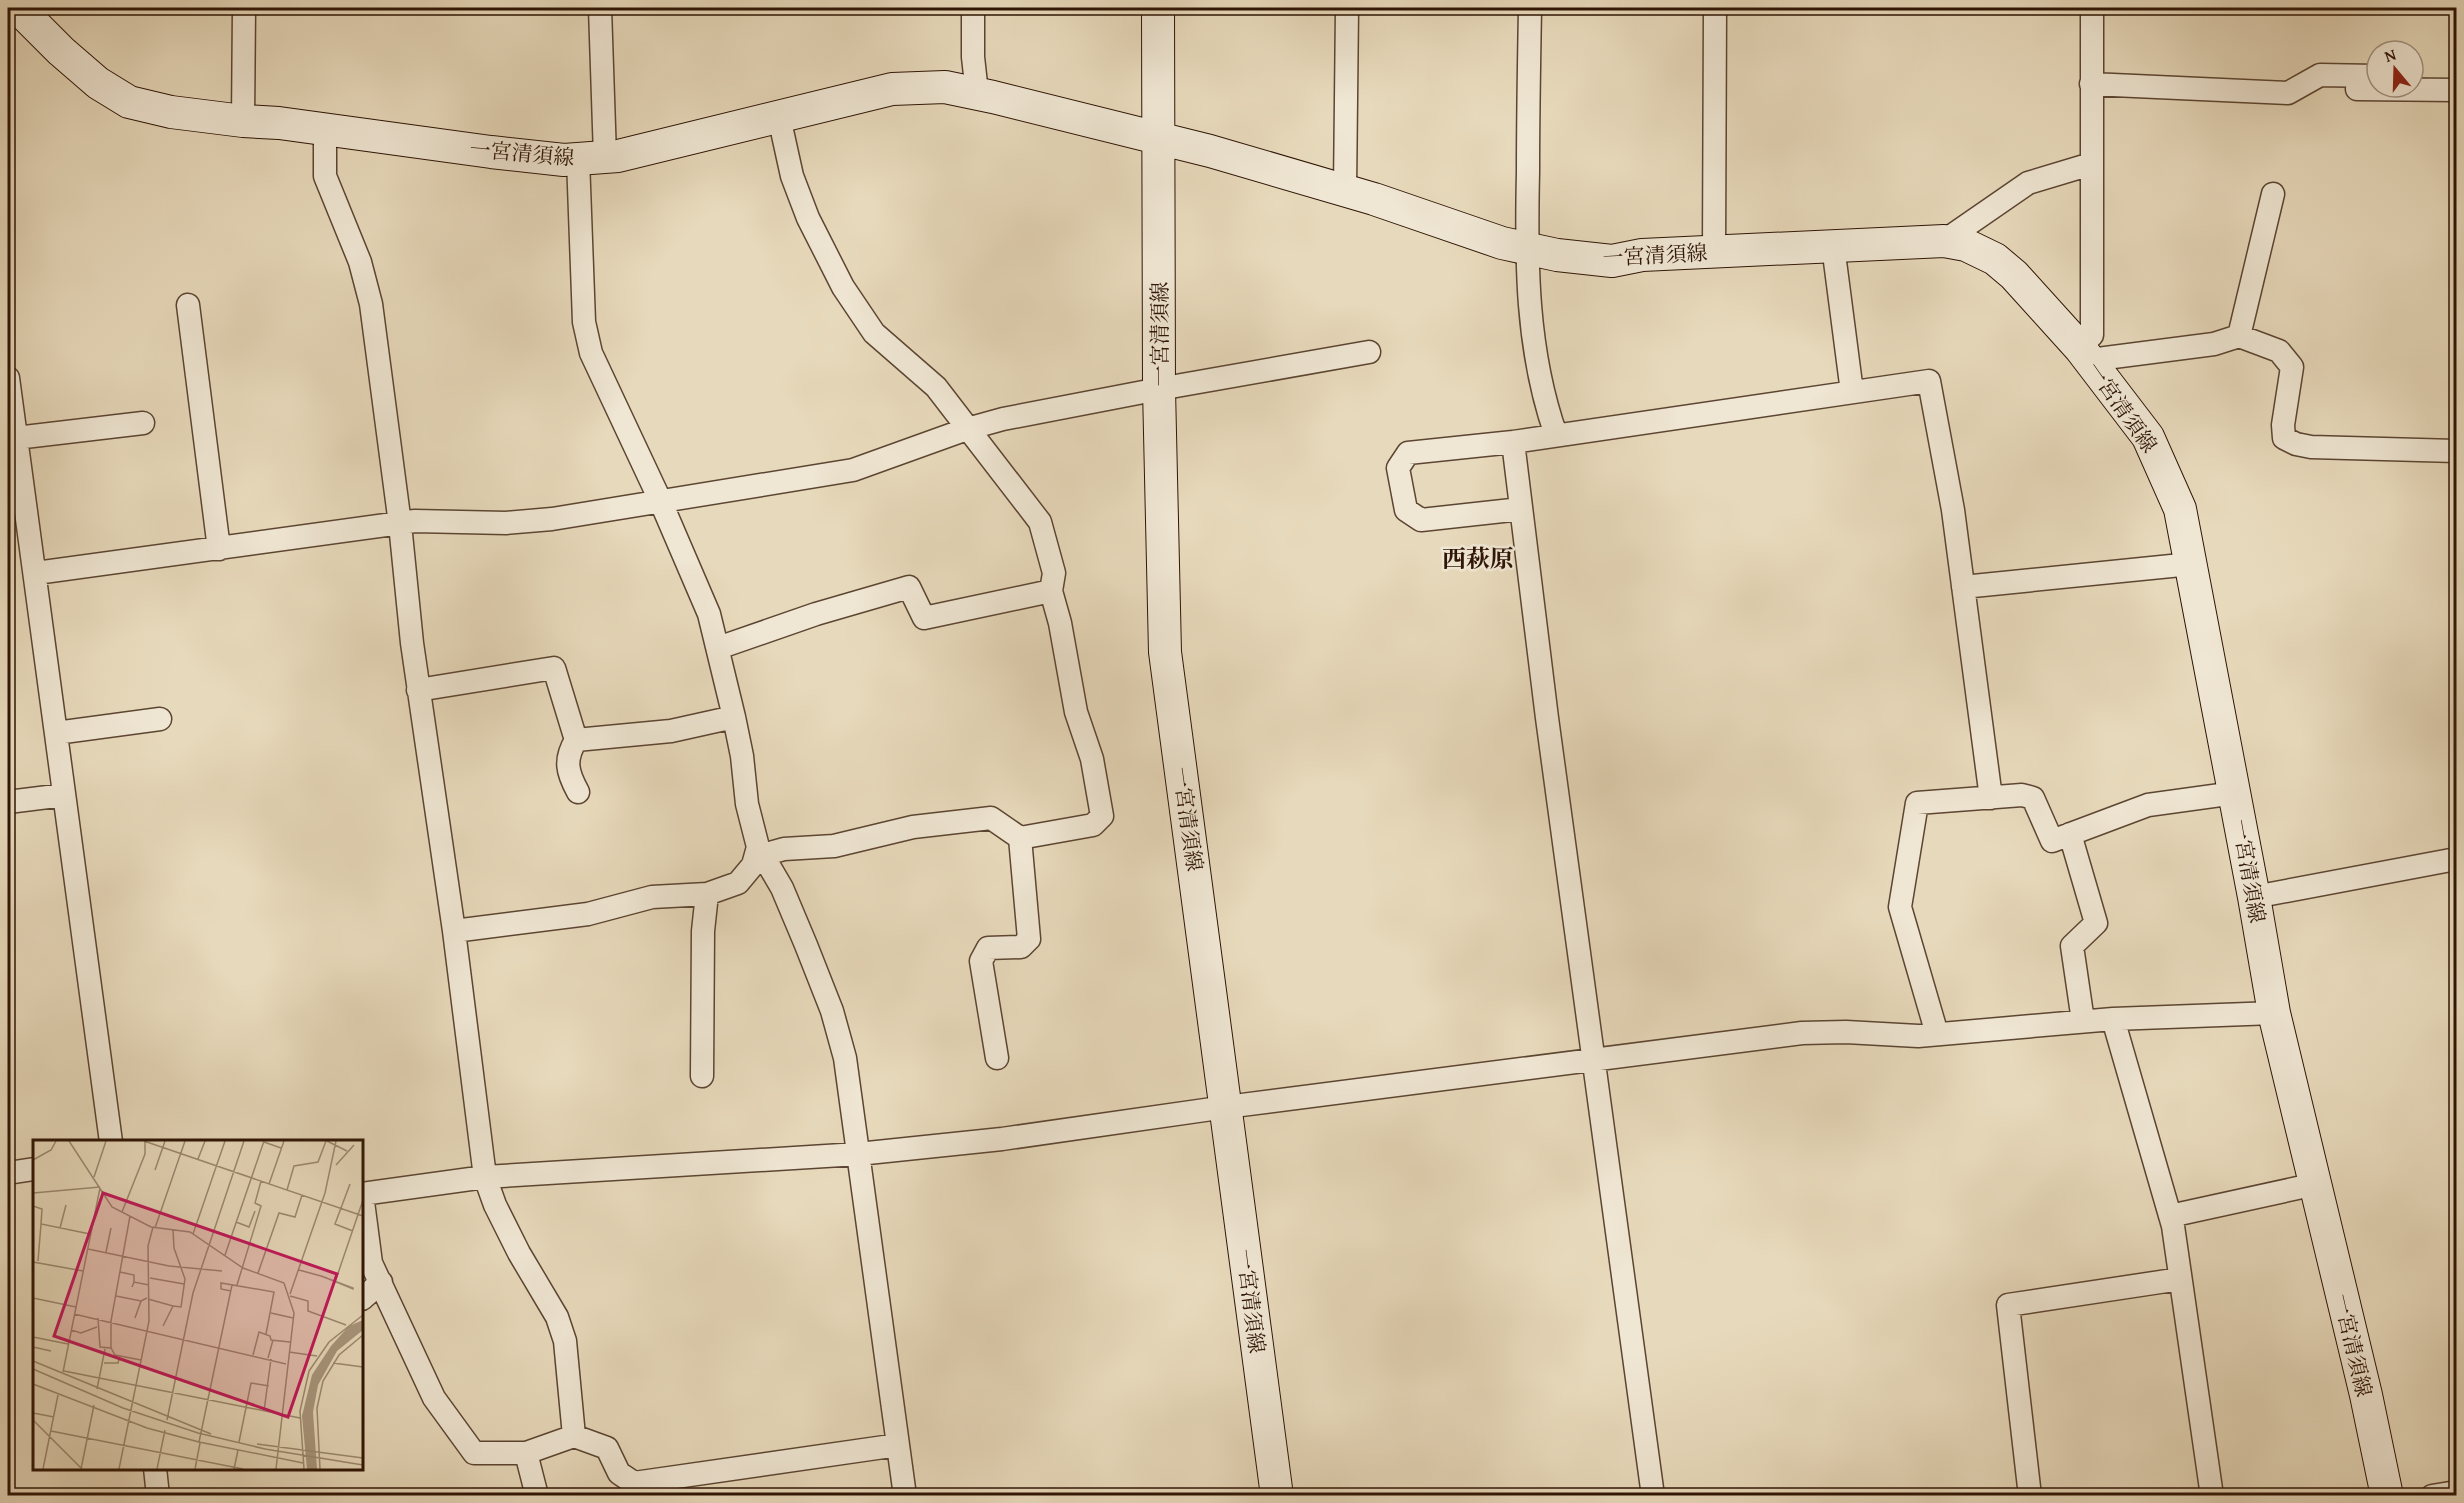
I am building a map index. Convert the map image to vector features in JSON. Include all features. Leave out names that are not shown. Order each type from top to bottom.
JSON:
[{"type":"main road","name":"一宮清須線","points":[[18,8],[90,76],[129,102],[171,112],[279,123],[564,160],[618,156],[892,89],[945,87],[1159,138],[1345,190],[1502,243],[1557,255],[1612,261],[1642,255],[1944,241],[1966,245],[1995,259],[2014,275],[2085,354],[2131,413],[2156,454],[2180,509],[2235,792],[2274,1013],[2316,1184],[2387,1496]]},
{"type":"main road","points":[[1158,8],[1159,138]]},
{"type":"main road","name":"一宮清須線","points":[[1159,138],[1159,388],[1165,652],[1277,1496]]},
{"type":"street","points":[[243,121],[244,8]]},
{"type":"street","points":[[600,8],[584,322],[591,353],[660,500],[709,614],[742,756],[747,804],[761,851],[782,888],[832,1011],[845,1058],[905,1496]]},
{"type":"street","points":[[973,8],[973,57],[977,93]]},
{"type":"street","points":[[1345,190],[1347,8]]},
{"type":"street","points":[[1530,8],[1527,249],[1530,308],[1536,362],[1546,407],[1556,435]]},
{"type":"street","points":[[1714,252],[1715,8]]},
{"type":"street","points":[[2092,8],[2092,336],[2085,354],[2214,344],[2239,336],[2279,351],[2292,368],[2283,425],[2284,438],[2296,444],[2311,447],[2457,451]]},
{"type":"street","points":[[2091,84],[2288,93],[2320,75],[2365,76]]},
{"type":"street","points":[[2353,76],[2353,89],[2457,90]]},
{"type":"street","points":[[2425,77],[2457,77]]},
{"type":"street","points":[[761,851],[834,846],[914,827],[991,818],[1020,838],[1093,825],[1102,816],[1092,759],[1076,712],[1060,623],[1051,591],[1054,573],[1040,522],[936,387],[874,333],[843,286],[826,257],[796,187],[779,117]]},
{"type":"street","points":[[325,129],[326,176],[360,262],[371,304],[400,524],[418,690],[454,931],[485,1177],[500,1215],[519,1253],[557,1317],[565,1341],[574,1436]]},
{"type":"street","points":[[1944,241],[2028,183],[2091,164]]},
{"type":"street","points":[[2239,336],[2273,194]]},
{"type":"street","points":[[1833,246],[1852,392]]},
{"type":"street","points":[[188,305],[219,549]]},
{"type":"street","points":[[36,573],[416,521],[506,523],[552,519],[853,470],[967,429],[1003,419],[1159,388],[1369,352]]},
{"type":"street","points":[[8,378],[13,431],[36,573],[111,1140]]},
{"type":"street","points":[[1521,509],[1421,520],[1406,510],[1398,468],[1408,453],[1513,442],[1929,381],[1953,510],[1991,798]]},
{"type":"street","points":[[13,431],[143,423]]},
{"type":"street","points":[[1513,442],[1547,718],[1653,1496]]},
{"type":"street","points":[[1963,587],[2190,564]]},
{"type":"street","points":[[718,648],[816,614],[909,587],[924,618],[1051,591]]},
{"type":"street","points":[[418,690],[554,668],[576,740],[568,753],[569,769],[578,792]]},
{"type":"street","points":[[576,740],[671,731],[734,717]]},
{"type":"street","points":[[56,733],[160,719]]},
{"type":"street","points":[[1937,1034],[1899,906],[1917,803],[2022,795],[2033,798],[2052,841],[2148,805],[2235,792]]},
{"type":"street","points":[[8,802],[64,795]]},
{"type":"street","points":[[2070,834],[2096,923],[2072,946],[2083,1021]]},
{"type":"street","points":[[997,1058],[981,961],[988,948],[1021,947],[1029,939],[1020,838]]},
{"type":"street","points":[[454,931],[588,914],[652,897],[707,894],[738,883],[761,851]]},
{"type":"street","points":[[2254,897],[2457,859]]},
{"type":"street","points":[[702,1076],[703,931],[707,894]]},
{"type":"street","points":[[363,1194],[485,1177],[858,1154],[1002,1139],[1226,1107],[1803,1033],[1846,1032],[1918,1036],[2113,1019],[2274,1013]]},
{"type":"street","points":[[2113,1019],[2170,1216],[2212,1496]]},
{"type":"street","points":[[8,1173],[33,1169]]},
{"type":"street","points":[[2170,1216],[2316,1184]]},
{"type":"street","points":[[363,1202],[371,1263],[434,1398],[474,1452],[526,1453],[574,1436],[607,1448],[620,1473],[634,1483],[683,1485],[898,1444]]},
{"type":"street","points":[[2030,1496],[2008,1305],[2180,1279]]},
{"type":"street","points":[[363,1298],[381,1282]]},
{"type":"street","points":[[526,1453],[537,1496]]},
{"type":"street","points":[[155,1470],[158,1496]]},
{"type":"street","points":[[2432,1496],[2457,1492]]},
{"type":"district","name":"西萩原","points":[[1478,558]]}]
